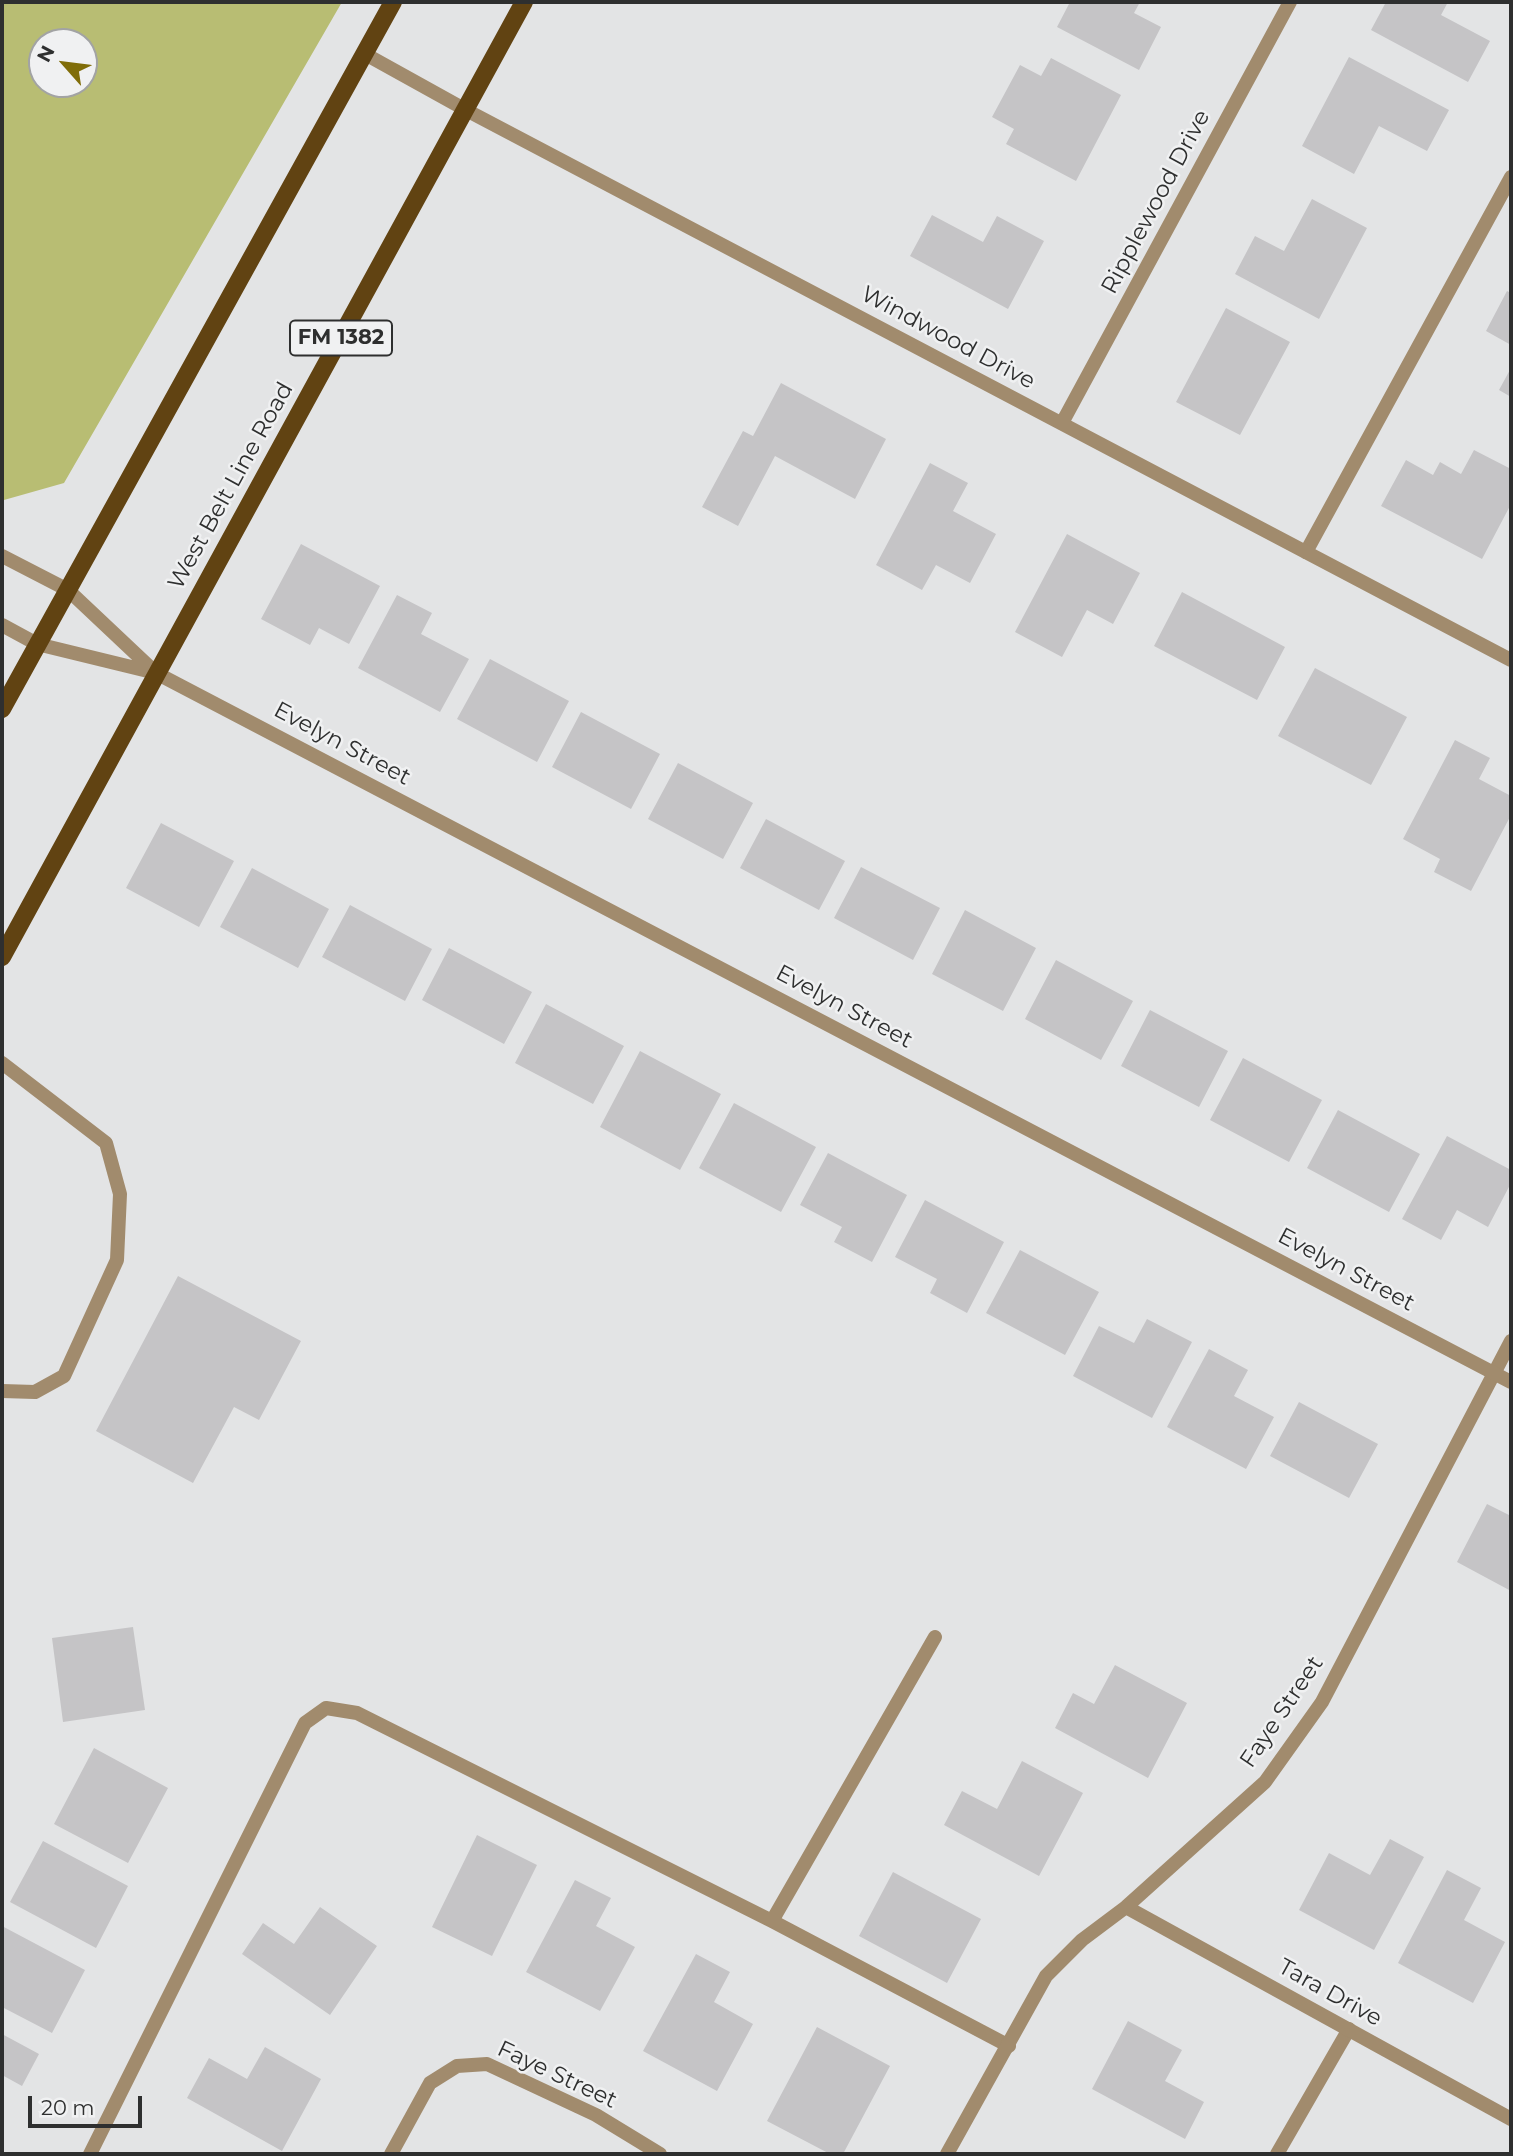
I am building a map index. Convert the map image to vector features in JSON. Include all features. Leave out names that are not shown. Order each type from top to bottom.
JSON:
[{"type":"main road","points":[[2,709],[393,2]]},
{"type":"main road","name":"West Belt Line Road","points":[[2,957],[524,2]]},
{"type":"street","name":"Ripplewood Drive","points":[[1062,423],[1290,2]]},
{"type":"street","name":"Windwood Drive","points":[[365,54],[466,110],[1511,660]]},
{"type":"street","points":[[1306,552],[1511,177]]},
{"type":"street","points":[[2,556],[68,590],[156,673]]},
{"type":"street","points":[[2,625],[37,644],[156,673]]},
{"type":"street","name":"Evelyn Street","points":[[156,673],[1511,1382]]},
{"type":"street","points":[[2,1063],[106,1143],[120,1194],[117,1260],[64,1376],[35,1392],[2,1391]]},
{"type":"street","name":"Faye Street","points":[[947,2154],[1046,1976],[1082,1940],[1126,1907],[1265,1782],[1322,1702],[1511,1341]]},
{"type":"street","points":[[772,1921],[935,1637]]},
{"type":"street","points":[[90,2154],[305,1723],[326,1708],[357,1713],[772,1921],[1009,2046]]},
{"type":"street","name":"Tara Drive","points":[[1126,1907],[1511,2119]]},
{"type":"street","points":[[1277,2154],[1349,2029]]},
{"type":"street","name":"Faye Street","points":[[391,2154],[430,2083],[457,2066],[487,2064],[596,2115],[660,2154]]},
{"type":"green space","points":[[2,2],[342,2],[64,483],[4,500]]},
{"type":"building","points":[[1070,2],[1140,2],[1134,13],[1161,27],[1139,70],[1057,27]]},
{"type":"building","points":[[1386,2],[1448,2],[1441,15],[1490,41],[1468,82],[1371,30]]},
{"type":"building","points":[[1349,57],[1449,110],[1427,151],[1379,126],[1354,174],[1302,146]]},
{"type":"building","points":[[1051,58],[1121,95],[1076,181],[1006,144],[1014,129],[992,117],[1020,65],[1041,76]]},
{"type":"building","points":[[1312,199],[1367,228],[1319,319],[1235,274],[1255,236],[1284,251]]},
{"type":"building","points":[[932,215],[983,242],[997,216],[1044,241],[1008,309],[910,256]]},
{"type":"building","points":[[1507,291],[1511,293],[1511,345],[1486,331]]},
{"type":"building","points":[[1226,308],[1290,342],[1240,435],[1176,402]]},
{"type":"building","points":[[1511,368],[1511,397],[1499,390]]},
{"type":"building","points":[[781,383],[886,439],[855,499],[775,456],[738,526],[702,507],[743,431],[753,436]]},
{"type":"building","points":[[1474,450],[1511,469],[1511,504],[1482,559],[1381,506],[1406,460],[1433,475],[1440,462],[1461,474]]},
{"type":"building","points":[[930,463],[968,483],[953,511],[996,534],[970,583],[936,565],[922,590],[876,565]]},
{"type":"building","points":[[1067,534],[1140,573],[1113,624],[1087,610],[1062,657],[1015,632]]},
{"type":"building","points":[[301,544],[380,586],[349,644],[319,628],[310,645],[261,619]]},
{"type":"building","points":[[1182,592],[1285,647],[1257,700],[1154,646]]},
{"type":"building","points":[[397,595],[432,613],[421,634],[469,659],[440,712],[358,668]]},
{"type":"building","points":[[490,659],[569,701],[537,762],[457,719]]},
{"type":"building","points":[[1315,668],[1407,717],[1371,785],[1278,736]]},
{"type":"building","points":[[581,712],[660,754],[631,809],[552,767]]},
{"type":"building","points":[[1455,740],[1490,758],[1479,779],[1511,796],[1511,815],[1471,891],[1434,872],[1440,859],[1403,839]]},
{"type":"building","points":[[678,763],[753,803],[723,859],[648,819]]},
{"type":"building","points":[[766,819],[845,861],[819,910],[740,868]]},
{"type":"building","points":[[161,823],[234,861],[199,927],[126,888]]},
{"type":"building","points":[[861,867],[940,908],[913,960],[834,918]]},
{"type":"building","points":[[252,868],[329,909],[298,968],[220,927]]},
{"type":"building","points":[[350,905],[432,949],[405,1001],[322,957]]},
{"type":"building","points":[[965,910],[1036,948],[1003,1011],[932,974]]},
{"type":"building","points":[[449,948],[532,992],[504,1044],[422,1000]]},
{"type":"building","points":[[1056,960],[1133,1001],[1101,1060],[1025,1019]]},
{"type":"building","points":[[546,1004],[624,1046],[593,1104],[515,1063]]},
{"type":"building","points":[[1150,1010],[1228,1051],[1199,1107],[1121,1066]]},
{"type":"building","points":[[640,1051],[721,1094],[680,1170],[600,1127]]},
{"type":"building","points":[[1243,1058],[1322,1100],[1289,1162],[1210,1120]]},
{"type":"building","points":[[734,1103],[816,1147],[781,1212],[699,1168]]},
{"type":"building","points":[[1338,1110],[1420,1154],[1389,1212],[1307,1168]]},
{"type":"building","points":[[1447,1136],[1511,1170],[1511,1183],[1488,1227],[1457,1210],[1441,1240],[1402,1219]]},
{"type":"building","points":[[828,1153],[907,1195],[872,1262],[834,1242],[842,1227],[800,1205]]},
{"type":"building","points":[[925,1200],[1004,1242],[967,1313],[930,1293],[937,1279],[895,1257]]},
{"type":"building","points":[[1020,1250],[1099,1292],[1065,1355],[986,1313]]},
{"type":"building","points":[[178,1276],[301,1341],[259,1420],[234,1407],[193,1483],[96,1431]]},
{"type":"building","points":[[1147,1319],[1192,1342],[1152,1418],[1073,1376],[1099,1326],[1134,1343]]},
{"type":"building","points":[[1209,1349],[1248,1370],[1234,1396],[1274,1417],[1246,1469],[1167,1427]]},
{"type":"building","points":[[1299,1402],[1378,1444],[1349,1498],[1270,1456]]},
{"type":"building","points":[[1487,1504],[1511,1516],[1511,1591],[1457,1562]]},
{"type":"building","points":[[133,1627],[145,1710],[63,1722],[52,1638]]},
{"type":"building","points":[[1115,1665],[1187,1703],[1148,1778],[1055,1728],[1073,1693],[1094,1704]]},
{"type":"building","points":[[94,1748],[168,1788],[128,1863],[54,1824]]},
{"type":"building","points":[[1022,1761],[1083,1793],[1039,1876],[944,1825],[962,1791],[997,1809]]},
{"type":"building","points":[[477,1835],[537,1865],[492,1956],[432,1927]]},
{"type":"building","points":[[1390,1839],[1424,1857],[1374,1950],[1299,1910],[1329,1853],[1370,1875]]},
{"type":"building","points":[[43,1841],[128,1886],[96,1948],[10,1902]]},
{"type":"building","points":[[1447,1870],[1481,1888],[1464,1920],[1505,1942],[1473,2003],[1398,1963]]},
{"type":"building","points":[[893,1872],[981,1919],[947,1983],[859,1936]]},
{"type":"building","points":[[575,1880],[611,1898],[596,1926],[635,1947],[600,2011],[526,1972]]},
{"type":"building","points":[[320,1907],[377,1946],[330,2015],[242,1954],[263,1923],[294,1944]]},
{"type":"building","points":[[2,1926],[85,1970],[52,2033],[2,2007]]},
{"type":"building","points":[[696,1954],[730,1972],[714,2002],[753,2024],[717,2091],[643,2051]]},
{"type":"building","points":[[1128,2021],[1182,2050],[1165,2081],[1204,2102],[1185,2139],[1092,2089]]},
{"type":"building","points":[[817,2027],[890,2066],[843,2154],[830,2154],[767,2121]]},
{"type":"building","points":[[2,2034],[39,2054],[22,2086],[2,2075]]},
{"type":"building","points":[[265,2047],[321,2079],[282,2151],[187,2098],[209,2058],[247,2079]]}]
